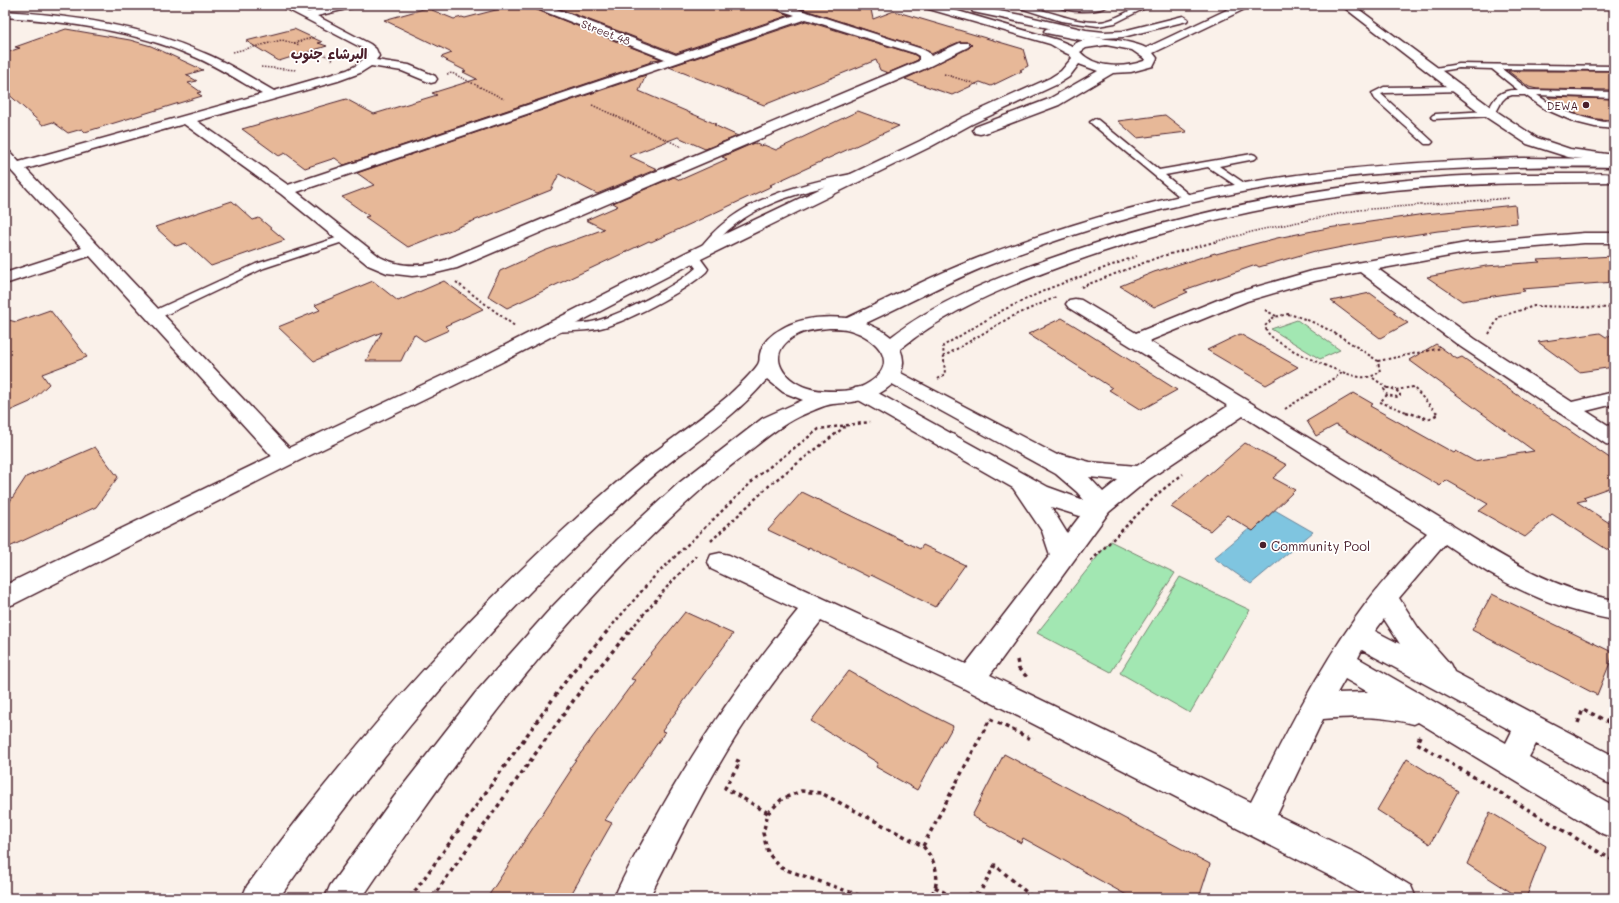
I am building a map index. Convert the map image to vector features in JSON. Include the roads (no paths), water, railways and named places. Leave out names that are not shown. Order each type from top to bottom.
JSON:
[{"type":"street","points":[[286,5],[366,46],[372,51],[373,56],[370,62],[350,73],[186,120],[11,161],[286,458]]},
{"type":"street","points":[[308,15],[351,5]]},
{"type":"street","name":"Street 48","points":[[537,5],[676,59]]},
{"type":"street","points":[[774,5],[918,51],[924,54],[926,58],[923,64]]},
{"type":"street","points":[[926,5],[1054,42],[1066,47],[1085,63],[1110,69],[1141,67],[1150,63],[1151,58],[1146,52],[1120,43],[1067,35],[957,5]]},
{"type":"street","points":[[1146,52],[1245,5]]},
{"type":"street","points":[[1346,5],[1435,70],[1491,114],[1532,141],[1549,148],[1568,153],[1614,159]]},
{"type":"street","points":[[977,10],[1086,33],[1104,35],[1123,34],[1187,17],[1148,36],[1120,43]]},
{"type":"street","points":[[5,14],[97,25],[134,33],[169,43],[200,55],[272,95]]},
{"type":"street","points":[[286,191],[806,15]]},
{"type":"street","points":[[5,597],[286,458],[532,339],[699,253],[925,144],[967,121],[1054,82],[1065,74],[1075,56],[1075,49],[1082,45],[1106,42]]},
{"type":"street","points":[[186,120],[286,191],[384,267],[400,271],[418,271],[438,268],[451,264],[923,64],[964,45]]},
{"type":"street","points":[[370,62],[405,68],[431,79]]},
{"type":"street","points":[[925,144],[973,132],[1042,107],[1110,69]]},
{"type":"street","points":[[849,324],[987,260],[1055,235],[1122,215],[1245,187],[1323,175],[1404,167],[1488,163],[1614,163]]},
{"type":"street","points":[[890,347],[909,331],[930,317],[1017,277],[1132,236],[1207,216],[1283,201],[1370,188],[1462,181],[1533,178],[1614,178]]},
{"type":"street","points":[[1135,340],[1191,316],[1268,288],[1312,276],[1466,248],[1584,238],[1614,238]]},
{"type":"street","points":[[5,279],[92,250]]},
{"type":"street","points":[[1364,267],[1468,343],[1614,439]]},
{"type":"street","points":[[1078,296],[1135,340],[1443,530],[1504,570],[1534,586],[1567,599],[1614,610]]},
{"type":"street","points":[[829,322],[849,324],[866,329],[880,337],[890,347],[894,356],[894,366],[890,375],[874,389],[846,397],[828,398],[811,396],[795,391],[782,384],[773,374],[768,365],[769,352],[777,340],[790,330],[808,324],[829,322]]},
{"type":"street","points":[[259,898],[307,831],[420,693],[502,604],[577,531],[623,490],[646,470],[735,401],[768,365]]},
{"type":"street","points":[[890,375],[1064,469],[1085,486],[1098,509]]},
{"type":"street","points":[[862,393],[1047,496],[1068,504],[1098,509]]},
{"type":"street","points":[[342,898],[405,807],[487,700],[561,614],[626,546],[687,489],[771,423],[798,409],[828,398]]},
{"type":"street","points":[[1568,409],[1614,398]]},
{"type":"street","points":[[971,679],[1098,509],[1141,474],[1242,406]]},
{"type":"street","points":[[972,454],[999,433]]},
{"type":"street","points":[[1040,455],[1072,466],[1107,472],[1141,474]]},
{"type":"street","points":[[1018,480],[1038,505],[1054,529],[1063,556]]},
{"type":"street","points":[[1258,821],[1314,708],[1358,635],[1385,597],[1443,530]]},
{"type":"street","points":[[710,553],[817,606],[971,679],[1258,821],[1348,867],[1399,898]]},
{"type":"street","points":[[1385,597],[1400,625],[1424,655],[1454,685]]},
{"type":"street","points":[[632,898],[663,835],[713,748],[765,671],[817,606]]},
{"type":"street","points":[[1358,635],[1614,771]]},
{"type":"street","points":[[1341,662],[1614,823]]},
{"type":"street","points":[[1314,708],[1350,704],[1388,706],[1430,714]]},
{"type":"street","points":[[1511,763],[1530,726]]},
{"type":"lane","points":[[1015,5],[1074,21],[1092,24],[1107,23],[1147,5]]},
{"type":"lane","points":[[1060,5],[1083,9],[1101,6],[1113,12],[1127,14]]},
{"type":"lane","points":[[1435,70],[1454,66],[1612,67]]},
{"type":"lane","points":[[1493,66],[1526,92],[1565,116],[1592,124],[1614,126]]},
{"type":"lane","points":[[1428,142],[1378,97],[1376,93],[1384,90],[1459,89]]},
{"type":"lane","points":[[1436,117],[1491,114],[1499,97],[1503,94],[1512,92],[1614,94]]},
{"type":"lane","points":[[1095,122],[1189,199]]},
{"type":"lane","points":[[1157,173],[1252,157]]},
{"type":"lane","points":[[1210,164],[1245,187]]},
{"type":"lane","points":[[153,316],[266,264],[345,238]]},
{"type":"water","name":"Community Pool","points":[[1273,509],[1313,532],[1251,584],[1214,558]]},
{"type":"place","name":"DEWA","points":[[1586,105]]},
{"type":"place","name":"Community Pool","points":[[1263,545]]},
{"type":"district","name":"البرشاء جنوب","points":[[329,53]]}]
